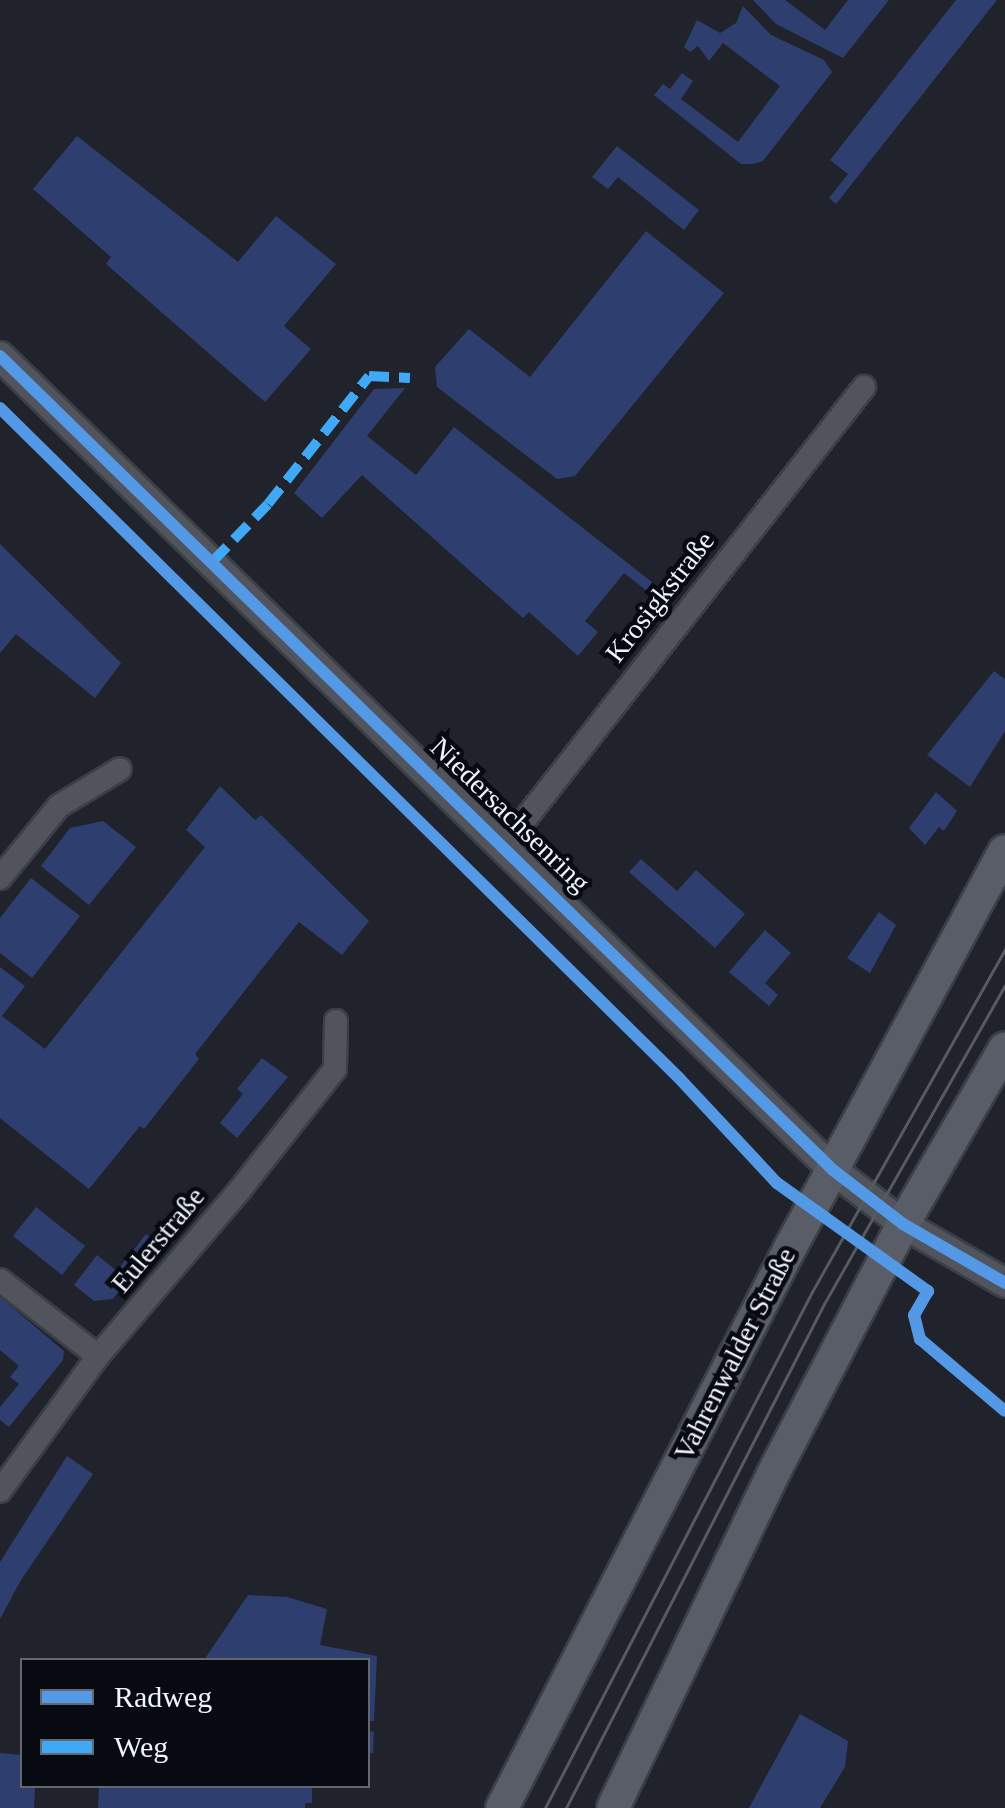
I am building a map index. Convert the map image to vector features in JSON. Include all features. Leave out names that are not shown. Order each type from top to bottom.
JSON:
[{"type":"main road","name":"Vahrenwalder Straße","points":[[502,1808],[833,1170],[1005,851]]},
{"type":"main road","points":[[613,1808],[773,1474],[903,1224],[1005,1048]]},
{"type":"street","name":"Niedersachsenring","points":[[0,356],[505,845],[833,1170],[903,1224],[1005,1283]]},
{"type":"street","name":"Krosigkstraße","points":[[505,845],[864,387]]},
{"type":"street","points":[[0,878],[59,806],[120,769]]},
{"type":"street","name":"Eulerstraße","points":[[0,1491],[98,1356],[240,1191],[335,1068],[336,1021]]},
{"type":"street","points":[[0,1280],[98,1356]]},
{"type":"shaded area","points":[[753,0],[785,0],[825,30],[848,0],[889,0],[843,58],[776,24]]},
{"type":"shaded area","points":[[956,0],[997,0],[836,204],[829,198],[848,174],[830,160]]},
{"type":"shaded area","points":[[743,6],[771,35],[824,60],[832,72],[763,161],[752,164],[741,164],[654,95],[663,84],[670,89],[682,73],[693,81],[681,99],[738,142],[780,86],[723,43],[709,61],[698,46],[690,52],[684,47],[697,20],[720,33],[736,23]]},
{"type":"shaded area","points":[[77,136],[238,262],[276,216],[336,264],[284,326],[311,349],[265,402],[106,264],[111,257],[33,189]]},
{"type":"shaded area","points":[[617,146],[699,210],[684,230],[618,177],[608,189],[592,177]]},
{"type":"shaded area","points":[[646,231],[724,293],[575,476],[557,479],[437,387],[435,367],[469,329],[530,377]]},
{"type":"shaded area","points":[[405,388],[367,436],[416,475],[454,427],[662,590],[656,598],[624,573],[585,621],[598,632],[578,656],[529,612],[523,618],[362,475],[322,518],[294,493],[374,389]]},
{"type":"shaded area","points":[[0,544],[121,663],[95,698],[16,634],[0,653]]},
{"type":"shaded area","points":[[994,671],[1005,679],[1005,731],[970,787],[927,755]]},
{"type":"shaded area","points":[[220,786],[255,820],[261,815],[369,921],[342,955],[299,922],[195,1054],[199,1059],[144,1129],[140,1126],[89,1189],[0,1118],[0,967],[25,986],[2,1016],[45,1049],[205,847],[186,830]]},
{"type":"shaded area","points":[[936,792],[957,811],[944,831],[939,827],[925,845],[909,828]]},
{"type":"shaded area","points":[[103,821],[136,847],[89,905],[41,866],[70,828]]},
{"type":"shaded area","points":[[641,859],[677,891],[696,870],[745,914],[715,948],[629,872]]},
{"type":"shaded area","points":[[31,878],[80,916],[32,978],[0,953],[0,918]]},
{"type":"shaded area","points":[[879,912],[896,925],[870,973],[847,958]]},
{"type":"shaded area","points":[[765,930],[791,953],[765,983],[778,995],[769,1006],[729,972]]},
{"type":"shaded area","points":[[262,1058],[288,1077],[237,1138],[220,1123],[243,1094],[237,1089]]},
{"type":"shaded area","points":[[36,1207],[85,1246],[62,1275],[13,1236]]},
{"type":"shaded area","points":[[146,1234],[157,1242],[113,1299],[94,1301],[74,1285],[97,1255],[117,1271]]},
{"type":"shaded area","points":[[0,1297],[64,1351],[63,1360],[9,1427],[0,1420],[0,1407],[19,1384],[10,1377],[19,1366],[0,1350]]},
{"type":"shaded area","points":[[67,1456],[93,1474],[21,1580],[0,1619],[0,1562]]},
{"type":"shaded area","points":[[248,1595],[287,1597],[327,1609],[320,1645],[377,1656],[374,1721],[370,1721],[370,1658],[205,1658]]},
{"type":"shaded area","points":[[800,1714],[848,1741],[845,1767],[820,1808],[749,1808]]},
{"type":"shaded area","points":[[370,1731],[374,1732],[370,1753]]},
{"type":"shaded area","points":[[0,1753],[20,1755],[20,1788],[35,1788],[34,1808],[0,1808]]},
{"type":"shaded area","points":[[99,1788],[312,1788],[312,1803],[305,1803],[305,1808],[98,1808]]},
{"type":"tram line","points":[[545,1808],[812,1292],[1005,950]]},
{"type":"tram line","points":[[566,1808],[824,1304],[1005,985]]},
{"type":"marked path","points":[[213,561],[268,504],[369,376],[410,378]]},
{"type":"cycle path","points":[[0,356],[833,1170],[903,1224],[1005,1283]]},
{"type":"cycle path","points":[[0,408],[679,1078],[777,1183],[928,1291],[914,1315],[920,1339],[1005,1411]]}]
